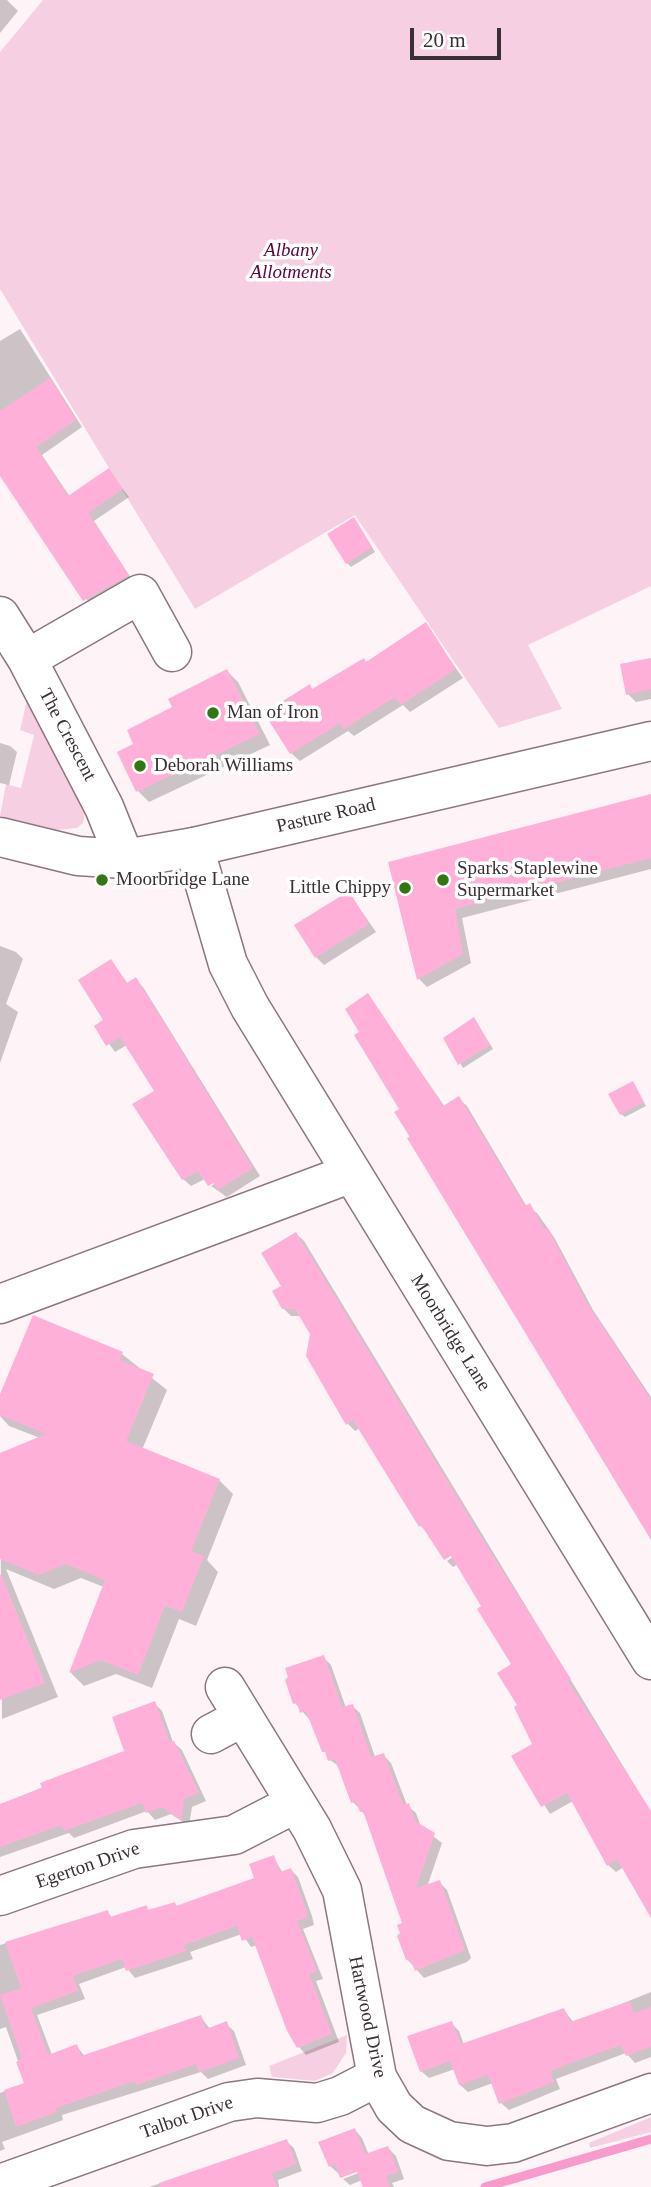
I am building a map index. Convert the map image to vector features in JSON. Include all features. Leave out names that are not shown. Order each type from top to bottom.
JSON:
[{"type":"street","points":[[27,659],[140,594],[172,652]]},
{"type":"street","name":"The Crescent","points":[[0,616],[27,659],[104,807],[125,859]]},
{"type":"street","name":"Pasture Road","points":[[0,837],[78,856],[125,859],[194,847],[651,741]]},
{"type":"street","name":"Moorbridge Lane","points":[[194,847],[228,964],[250,1007],[651,1660]]},
{"type":"street","points":[[0,1304],[352,1173]]},
{"type":"street","name":"Hartwood Drive","points":[[227,1712],[296,1803],[328,1857],[342,1890],[377,2077],[394,2107],[412,2124],[449,2141],[487,2146],[513,2143],[651,2093]]},
{"type":"street","name":"Egerton Drive","points":[[0,1896],[134,1849],[234,1835],[296,1803]]},
{"type":"street","name":"Talbot Drive","points":[[0,2184],[229,2102],[257,2098],[317,2103],[340,2096],[377,2077]]},
{"type":"green space","name":"Albany Allotments","points":[[43,0],[651,0],[651,586],[528,645],[562,709],[499,728],[355,515],[195,609],[0,289],[0,52]]},
{"type":"green space","points":[[27,700],[85,811],[83,823],[77,828],[57,830],[0,816],[6,784],[21,788],[34,735],[20,730]]},
{"type":"green space","points":[[347,2035],[346,2053],[333,2073],[315,2081],[272,2077],[269,2066]]},
{"type":"green space","points":[[651,2117],[651,2132],[590,2148],[589,2143]]},
{"type":"building","points":[[50,378],[76,420],[36,447],[68,496],[109,468],[123,489],[88,513],[129,575],[83,601],[0,476],[0,411]]},
{"type":"building","points":[[354,517],[372,547],[346,564],[327,534]]},
{"type":"building","points":[[426,622],[456,669],[401,705],[395,697],[344,729],[340,723],[290,754],[264,713],[310,684],[312,689],[364,658],[366,662]]},
{"type":"building","points":[[651,658],[651,689],[626,695],[620,664]]},
{"type":"building","points":[[227,669],[260,734],[136,792],[117,752],[133,744],[127,730],[172,707],[168,699]]},
{"type":"building","points":[[651,794],[651,858],[455,909],[463,954],[417,980],[388,862]]},
{"type":"building","points":[[349,891],[369,924],[315,958],[294,925]]},
{"type":"building","points":[[111,959],[127,983],[136,977],[253,1168],[218,1190],[214,1183],[208,1186],[198,1171],[182,1180],[132,1104],[154,1091],[120,1037],[106,1046],[94,1026],[103,1020],[78,980]]},
{"type":"building","points":[[368,993],[443,1106],[459,1096],[525,1206],[530,1203],[544,1229],[547,1227],[586,1301],[651,1400],[651,1540],[407,1138],[410,1137],[394,1112],[399,1109],[354,1035],[359,1032],[345,1009]]},
{"type":"building","points":[[474,1017],[490,1045],[458,1065],[443,1038]]},
{"type":"building","points":[[633,1081],[644,1102],[620,1115],[608,1094]]},
{"type":"building","points":[[296,1232],[571,1679],[568,1681],[651,1811],[651,1918],[617,1859],[607,1866],[567,1793],[541,1807],[511,1756],[532,1744],[514,1707],[517,1705],[497,1673],[511,1664],[477,1609],[481,1606],[451,1556],[444,1560],[421,1525],[419,1527],[353,1420],[346,1425],[306,1356],[310,1334],[295,1309],[282,1309],[272,1291],[281,1286],[261,1253]]},
{"type":"building","points":[[33,1315],[123,1352],[120,1360],[154,1374],[126,1441],[220,1479],[191,1551],[204,1556],[182,1612],[165,1606],[138,1675],[101,1660],[69,1673],[105,1580],[66,1564],[39,1575],[0,1559],[0,1453],[46,1434],[0,1415],[0,1394]]},
{"type":"building","points":[[0,1575],[45,1683],[0,1700]]},
{"type":"building","points":[[324,1655],[342,1707],[353,1704],[371,1757],[384,1753],[403,1805],[409,1803],[415,1821],[435,1833],[416,1888],[440,1880],[465,1950],[415,1971],[411,1961],[406,1960],[397,1936],[400,1933],[397,1925],[402,1923],[363,1811],[360,1812],[356,1802],[351,1803],[335,1759],[328,1761],[325,1752],[322,1752],[306,1711],[300,1713],[297,1703],[293,1704],[285,1680],[288,1677],[285,1668]]},
{"type":"building","points":[[155,1701],[170,1742],[174,1741],[199,1793],[184,1799],[181,1820],[162,1807],[146,1813],[142,1803],[64,1831],[62,1825],[0,1847],[0,1804],[42,1788],[40,1783],[124,1751],[112,1717]]},
{"type":"building","points":[[274,1855],[280,1872],[291,1868],[305,1907],[308,1917],[297,1921],[317,1971],[309,1974],[332,2034],[297,2048],[287,2031],[252,1937],[242,1941],[237,1926],[184,1945],[186,1951],[126,1971],[122,1959],[73,1976],[78,1991],[31,2008],[48,2055],[77,2044],[81,2056],[201,2015],[206,2029],[227,2021],[239,2058],[199,2072],[196,2064],[136,2085],[135,2081],[56,2108],[57,2112],[16,2127],[4,2090],[24,2083],[16,2062],[22,2059],[0,1995],[21,1988],[5,1942],[108,1910],[110,1917],[147,1905],[148,1910],[175,1902],[176,1906],[254,1878],[249,1864]]},
{"type":"building","points":[[630,2001],[634,2013],[651,2007],[651,2047],[626,2056],[621,2045],[584,2058],[550,2071],[554,2082],[499,2104],[488,2075],[459,2085],[450,2061],[420,2072],[407,2036],[452,2021],[461,2044],[564,2008],[570,2022]]},
{"type":"building","points":[[355,2128],[365,2154],[388,2146],[398,2172],[386,2176],[390,2187],[363,2187],[357,2172],[340,2178],[335,2164],[329,2167],[318,2142]]},
{"type":"building","points":[[287,2139],[296,2164],[272,2173],[277,2187],[160,2187],[159,2183]]},
{"type":"waterway","points":[[485,2187],[651,2139]]},
{"type":"place","name":"Man of Iron","points":[[213,713]]},
{"type":"place","name":"Deborah Williams","points":[[140,766]]},
{"type":"place","name":"Moorbridge Lane","points":[[102,880]]},
{"type":"place","name":"Sparks Staplewine Supermarket","points":[[443,880]]},
{"type":"place","name":"Little Chippy","points":[[405,888]]}]
